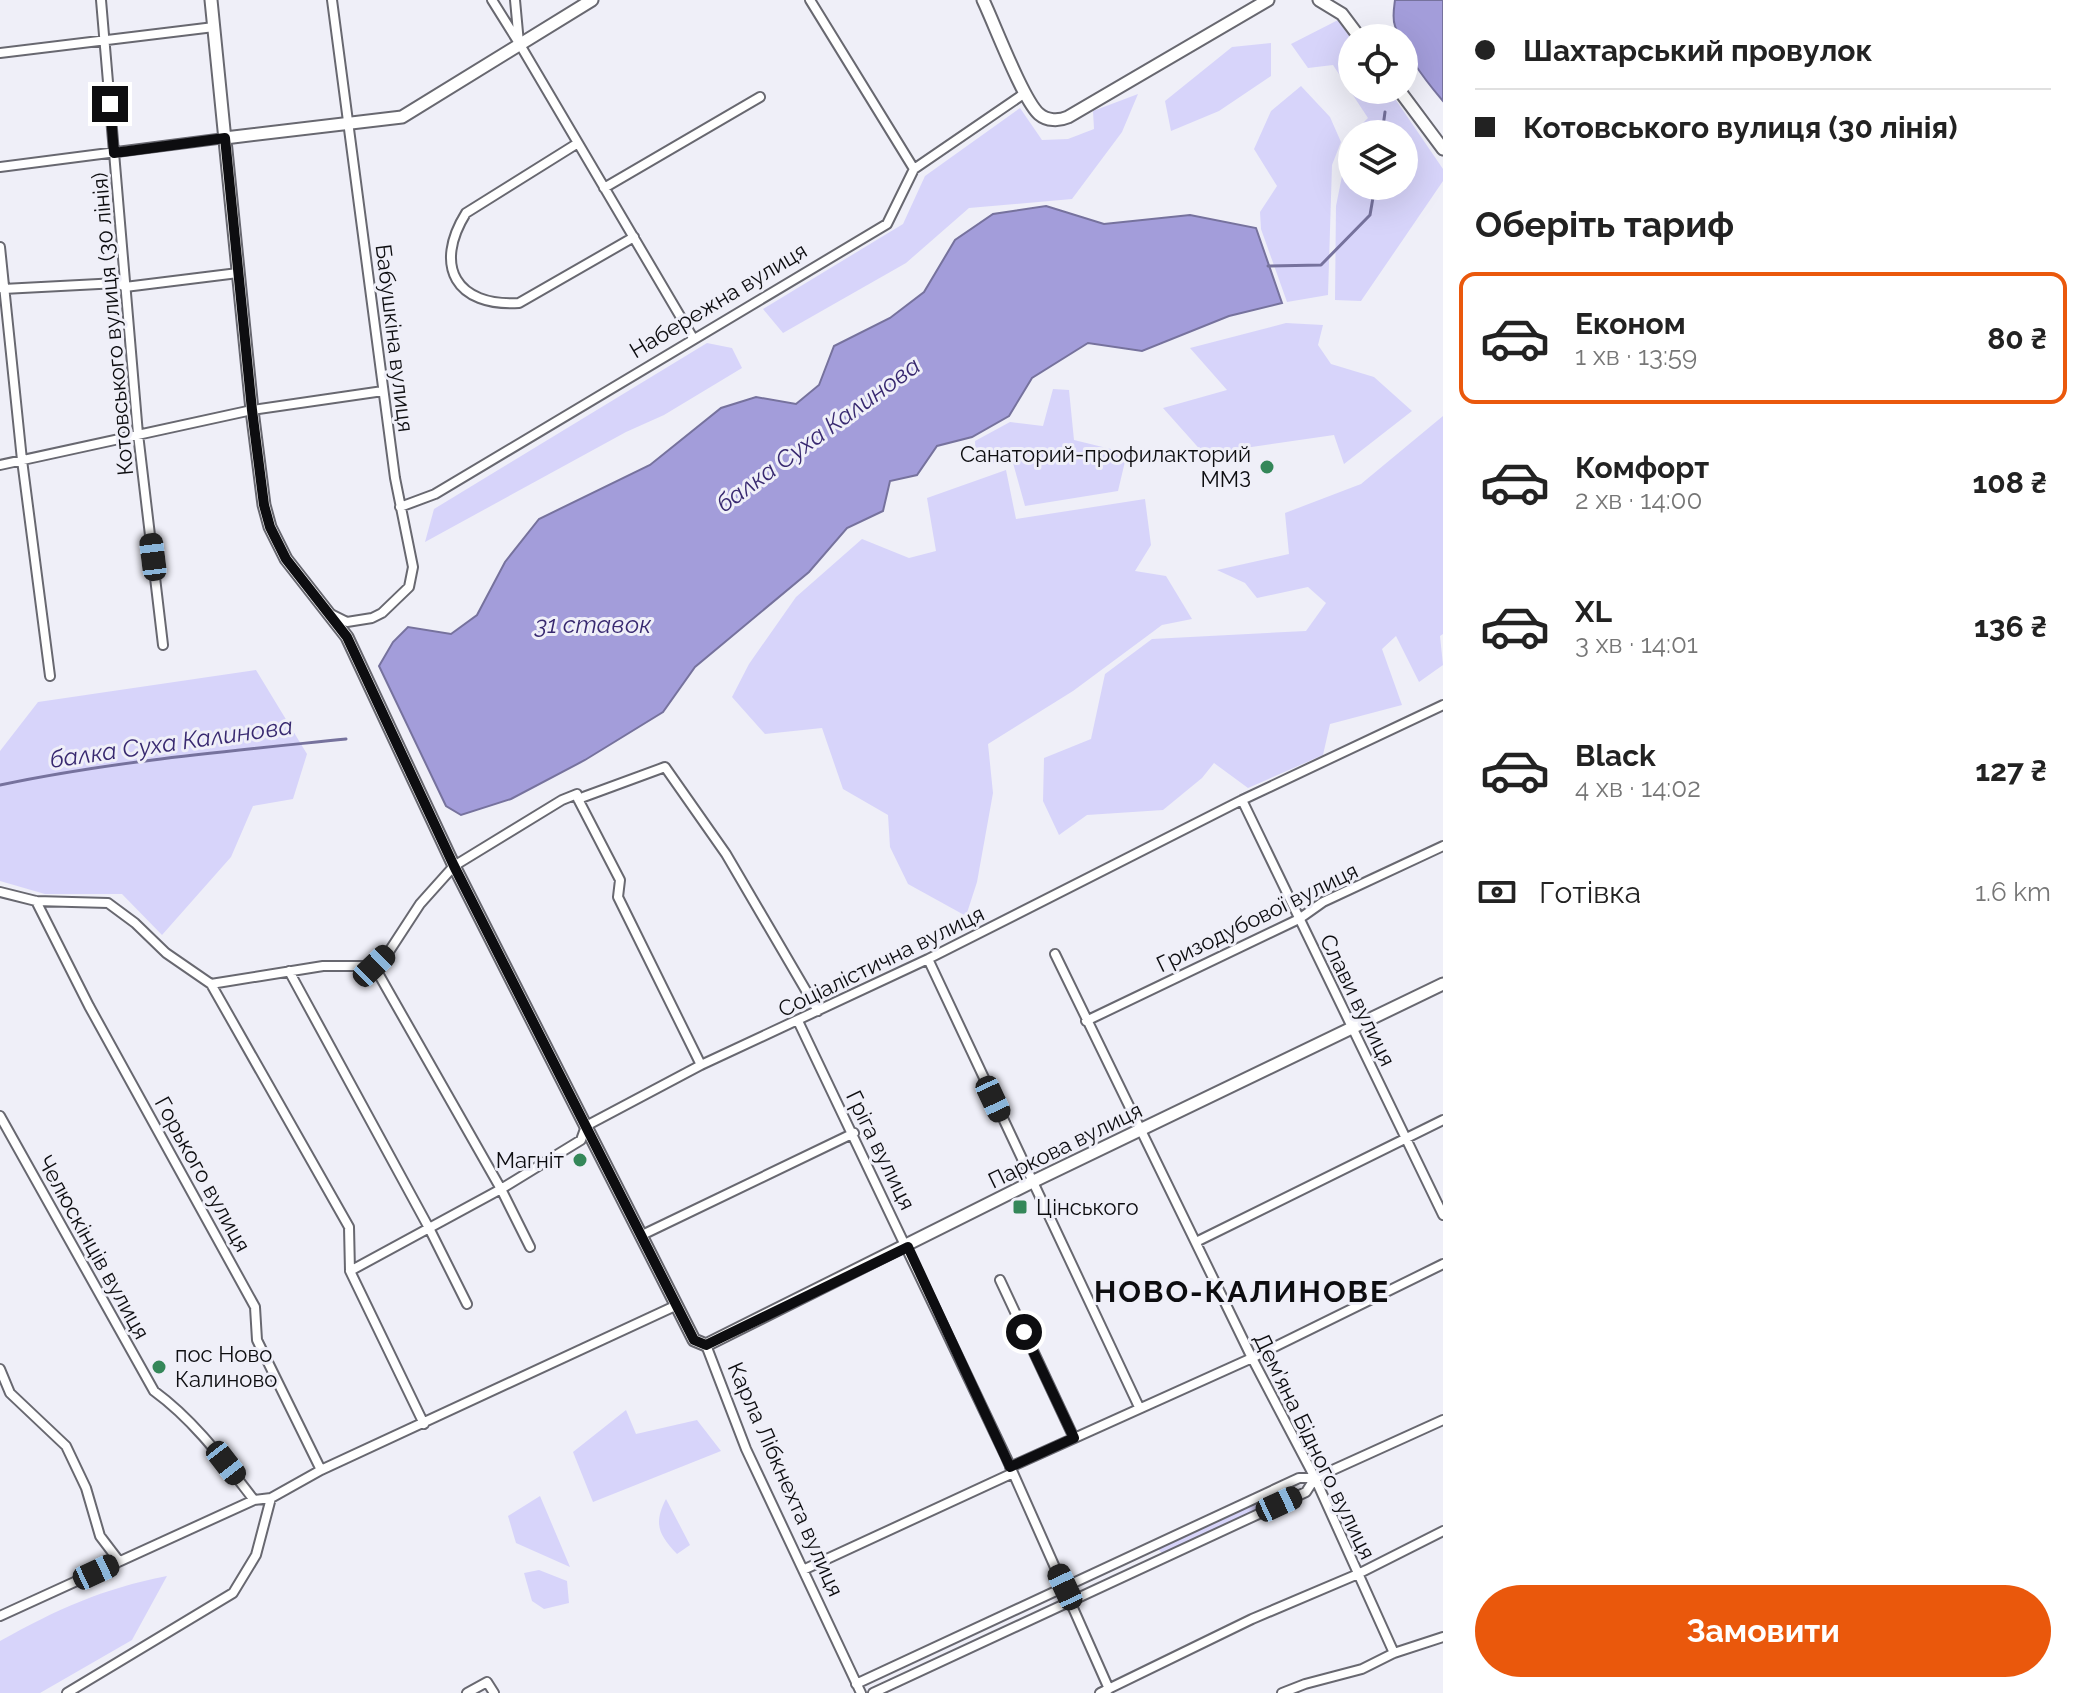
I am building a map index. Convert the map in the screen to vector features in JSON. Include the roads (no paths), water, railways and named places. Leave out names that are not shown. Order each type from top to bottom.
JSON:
[{"type":"street","name":"Котовського вулиця (30 лiнiя)","points":[[101,0],[138,434],[163,645]]},
{"type":"street","name":"Карла Лібкнехта вулиця","points":[[211,0],[252,410],[264,505],[270,527],[286,559],[347,637],[454,866],[675,1306],[694,1340],[706,1345],[746,1449],[859,1689]]},
{"type":"street","name":"Бабушкіна вулиця","points":[[330,613],[347,622],[372,618],[382,613],[409,587],[413,577],[383,391],[332,0]]},
{"type":"street","points":[[492,0],[693,338]]},
{"type":"street","points":[[515,0],[519,43]]},
{"type":"street","points":[[0,167],[402,117],[592,0]]},
{"type":"street","points":[[810,0],[914,169]]},
{"type":"street","points":[[983,0],[1025,93],[1036,111],[1048,119],[1068,117],[1268,0]]},
{"type":"street","points":[[1319,0],[1342,14],[1350,24]]},
{"type":"street","points":[[0,53],[214,27]]},
{"type":"street","name":"Набережна вулиця","points":[[400,507],[435,494],[887,224],[914,169],[1025,93]]},
{"type":"street","points":[[604,188],[760,97]]},
{"type":"street","points":[[1409,104],[1443,149]]},
{"type":"street","points":[[578,143],[466,213],[452,245],[456,279],[466,292],[482,301],[519,303],[634,237]]},
{"type":"street","points":[[0,247],[22,460],[50,676]]},
{"type":"street","points":[[2,285],[118,283],[125,287],[238,273]]},
{"type":"street","points":[[0,465],[252,410],[383,391]]},
{"type":"street","name":"Соціалістична вулиця","points":[[350,1271],[501,1189],[581,1140],[586,1126],[701,1065],[928,959],[1242,800],[1443,705]]},
{"type":"street","points":[[578,799],[665,767],[726,854],[818,1011]]},
{"type":"street","points":[[211,984],[323,966],[374,966],[390,950],[420,904],[454,866],[577,794],[620,880],[618,897],[701,1065]]},
{"type":"street","name":"Слави вулиця","points":[[1242,800],[1443,1215]]},
{"type":"street","name":"Гризодубової вулиця","points":[[1086,1021],[1299,919],[1323,902],[1443,846]]},
{"type":"street","points":[[0,892],[36,901],[108,903],[135,923],[166,953],[211,984],[349,1227],[350,1271],[424,1424]]},
{"type":"street","name":"Горького вулиця","points":[[36,901],[89,1006],[255,1307],[257,1340],[321,1470]]},
{"type":"street","name":"Дем’яна Бідного вулиця","points":[[1055,954],[1252,1358],[1315,1478],[1394,1653]]},
{"type":"street","points":[[928,959],[1139,1407]]},
{"type":"street","points":[[374,966],[501,1189],[530,1247]]},
{"type":"street","points":[[289,971],[467,1304]]},
{"type":"street","name":"Паркова вулиця","points":[[706,1345],[908,1247],[1032,1182],[1443,984]]},
{"type":"street","name":"Гріга вулиця","points":[[798,1021],[1012,1470],[1071,1601],[1105,1691]]},
{"type":"street","name":"Челюскінців вулиця","points":[[0,1116],[154,1391],[181,1411],[212,1445],[254,1500]]},
{"type":"street","points":[[1196,1242],[1443,1120]]},
{"type":"street","points":[[640,1236],[854,1133]]},
{"type":"street","points":[[803,1570],[1139,1407],[1252,1358],[1443,1264]]},
{"type":"street","points":[[1000,1280],[1074,1438]]},
{"type":"street","points":[[0,1616],[254,1500],[271,1498],[321,1470],[675,1306]]},
{"type":"street","points":[[0,1369],[10,1393],[66,1446],[86,1488],[100,1536],[119,1561]]},
{"type":"street","points":[[859,1689],[1065,1587],[1299,1478],[1315,1478],[1443,1420]]},
{"type":"street","points":[[873,1693],[1306,1492],[1315,1478]]},
{"type":"street","points":[[67,1693],[233,1593],[256,1555],[271,1498]]},
{"type":"street","points":[[1105,1691],[1252,1619],[1358,1574],[1443,1531]]},
{"type":"street","points":[[1282,1693],[1362,1669],[1394,1653],[1443,1637]]},
{"type":"street","points":[[467,1693],[487,1682],[494,1693]]},
{"type":"water","points":[[1395,0],[1443,0],[1443,101],[1418,69],[1418,24],[1395,24]]},
{"type":"water","name":"31 ставок","points":[[1046,206],[1104,224],[1190,215],[1256,228],[1282,303],[1229,316],[1142,351],[1088,343],[1032,378],[1009,416],[972,437],[937,446],[917,475],[890,481],[883,511],[847,528],[809,572],[695,667],[663,712],[585,760],[511,799],[461,815],[446,806],[379,666],[393,642],[408,627],[451,634],[477,615],[505,562],[539,519],[650,465],[721,408],[756,397],[796,404],[819,385],[834,346],[890,318],[924,292],[955,240],[993,214]]},
{"type":"waterway","name":"балка Суха Калинова","points":[[1384,120],[1385,112]]},
{"type":"waterway","name":"балка Суха Калинова","points":[[1268,266],[1321,265],[1370,215],[1373,200]]},
{"type":"waterway","name":"балка Суха Калинова","points":[[0,785],[129,763],[346,739]]},
{"type":"place","name":"Санаторий-профилакторий ММЗ","points":[[1267,467]]},
{"type":"place","name":"Магніт","points":[[580,1160]]},
{"type":"place","name":"Цінського","points":[[1020,1207]]},
{"type":"place","name":"пос Ново Калиново","points":[[159,1367]]},
{"type":"district","name":"НОВО-КАЛИНОВЕ","points":[[1242,1292]]}]
